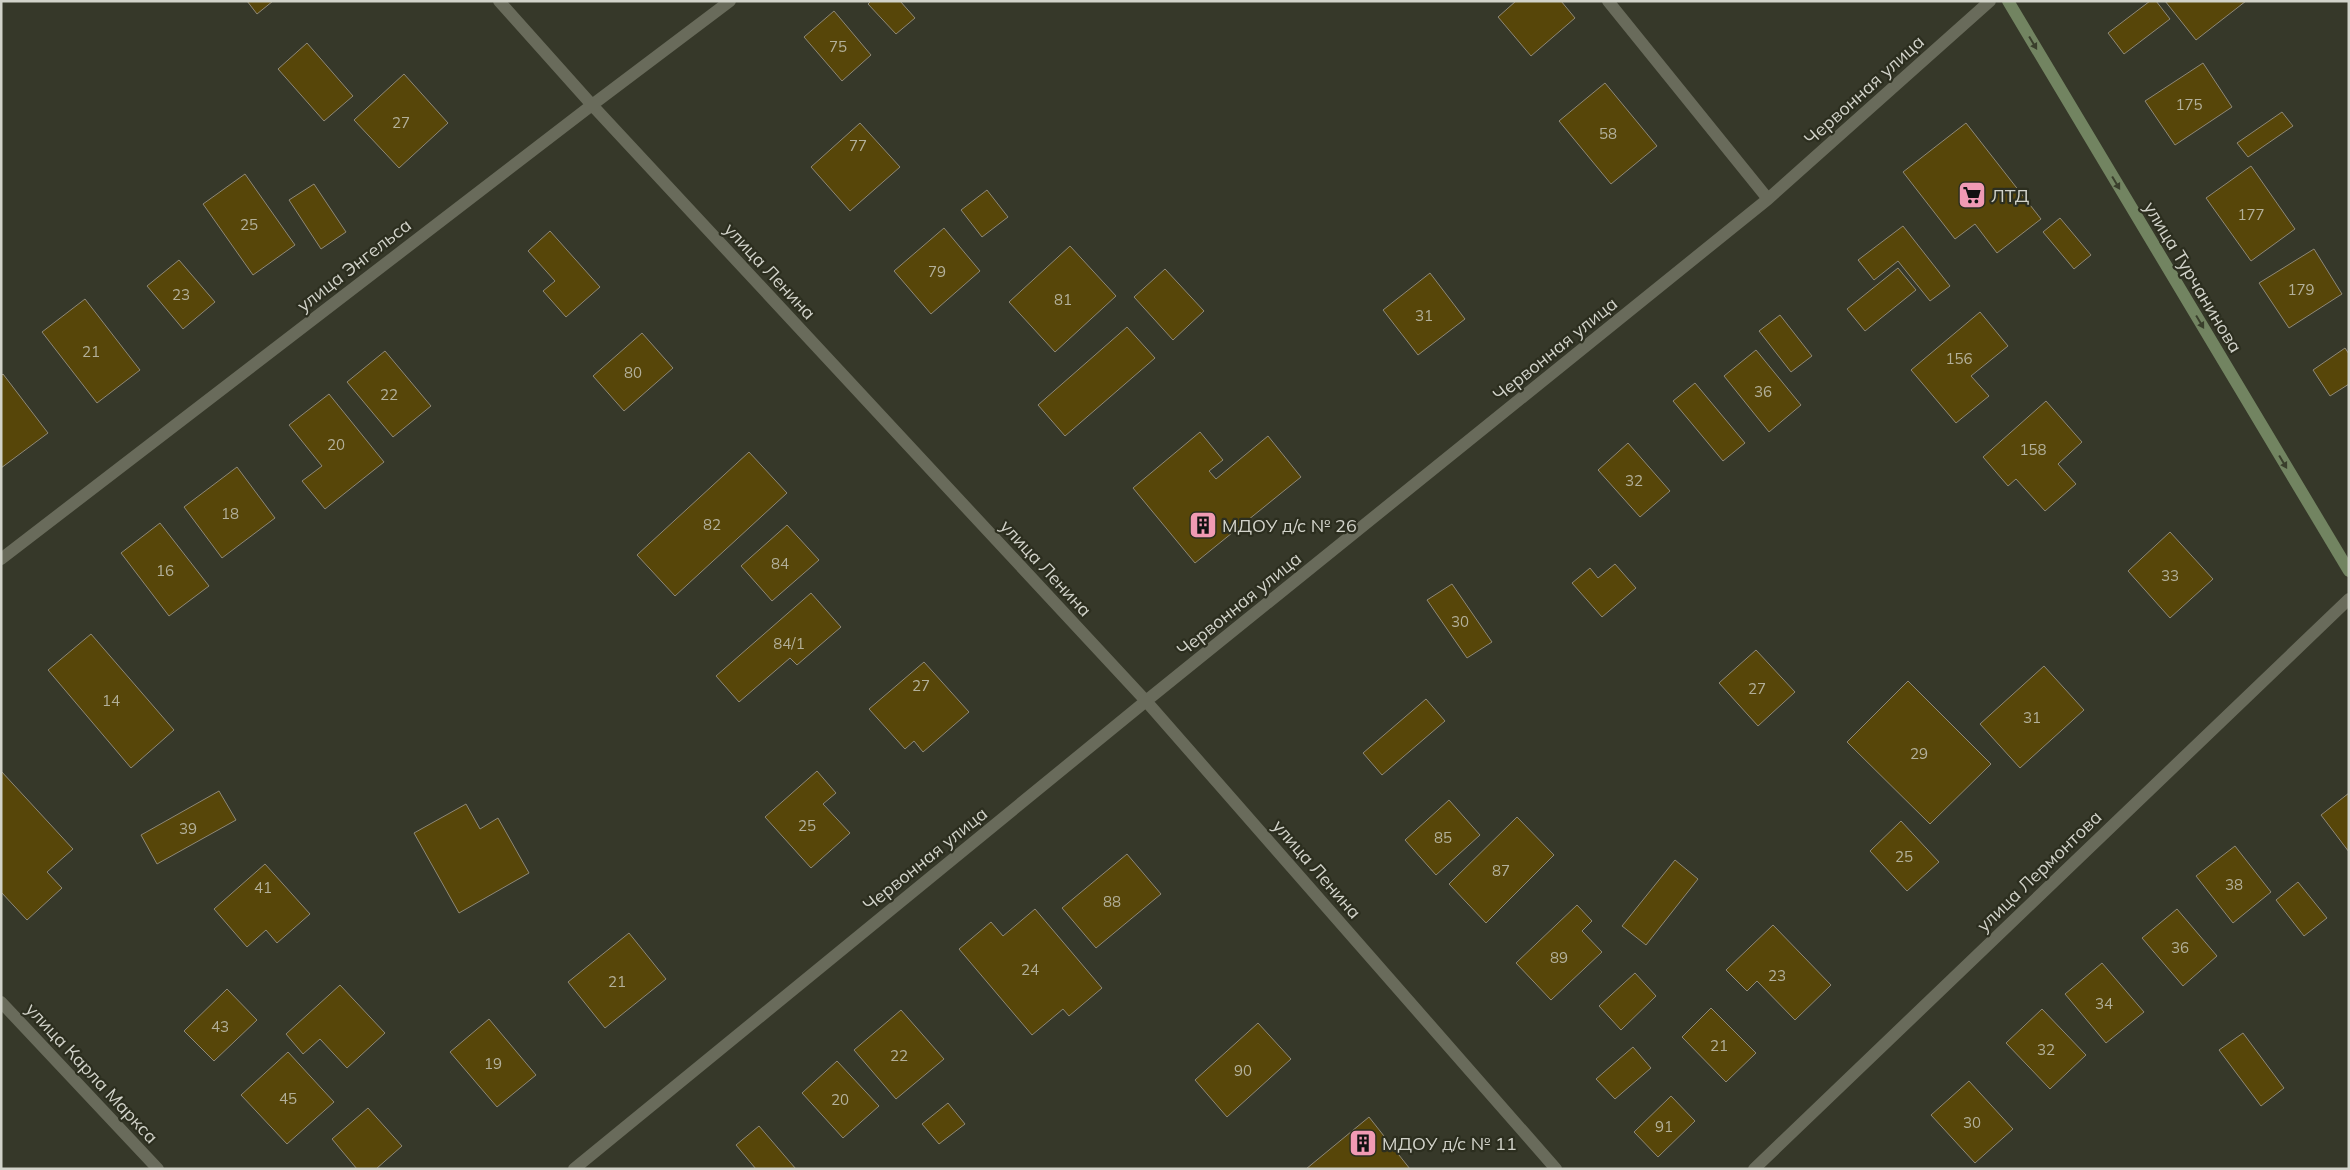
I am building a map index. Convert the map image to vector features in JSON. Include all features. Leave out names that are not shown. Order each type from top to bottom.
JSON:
[{"type":"street","name":"улица Ленина","points":[[499,1],[592,105],[1146,701],[1556,1169]]},
{"type":"street","name":"улица Энгельса","points":[[1,559],[730,1]]},
{"type":"street","points":[[1608,1],[1768,200]]},
{"type":"street","name":"Червонная улица","points":[[574,1169],[1146,701],[1768,200],[1990,1]]},
{"type":"street","name":"улица Турчанинова","points":[[2008,1],[2349,571]]},
{"type":"street","name":"улица Лермонтова","points":[[1754,1169],[2349,598]]},
{"type":"street","name":"улица Карла Маркса","points":[[1,1002],[158,1169]]},
{"type":"building","points":[[247,1],[273,1],[257,14]]},
{"type":"building","points":[[871,1],[900,1],[915,18],[896,34],[868,4]]},
{"type":"building","points":[[1516,1],[1561,1],[1575,18],[1531,56],[1498,17]]},
{"type":"building","points":[[2150,1],[2156,1],[2170,19],[2124,54],[2108,33]]},
{"type":"building","points":[[2165,1],[2246,1],[2196,40]]},
{"type":"building","points":[[834,11],[871,55],[842,81],[804,37]]},
{"type":"building","points":[[307,43],[353,96],[324,121],[278,69]]},
{"type":"building","points":[[2203,63],[2232,107],[2175,145],[2145,101]]},
{"type":"building","points":[[404,74],[448,123],[399,168],[354,120]]},
{"type":"building","points":[[1605,83],[1657,146],[1611,184],[1559,121]]},
{"type":"building","points":[[2282,112],[2293,126],[2248,157],[2237,143]]},
{"type":"building","points":[[860,123],[900,167],[850,211],[811,167]]},
{"type":"building","name":"ЛТД","points":[[1966,123],[2041,219],[1997,253],[1975,224],[1955,239],[1903,172]]},
{"type":"building","points":[[2251,166],[2295,229],[2251,261],[2206,198]]},
{"type":"building","points":[[245,174],[295,245],[253,275],[203,204]]},
{"type":"building","points":[[314,184],[346,232],[321,249],[289,200]]},
{"type":"building","points":[[987,190],[1008,217],[982,237],[961,210]]},
{"type":"building","points":[[2060,218],[2091,255],[2074,269],[2043,232]]},
{"type":"building","points":[[1903,226],[1950,286],[1930,301],[1898,261],[1874,280],[1858,260]]},
{"type":"building","points":[[944,228],[980,271],[931,314],[894,271]]},
{"type":"building","points":[[550,231],[600,287],[566,317],[543,291],[555,281],[528,251]]},
{"type":"building","points":[[1070,246],[1116,296],[1055,352],[1009,302]]},
{"type":"building","points":[[2314,249],[2342,294],[2289,328],[2259,283]]},
{"type":"building","points":[[179,260],[215,302],[183,329],[147,286]]},
{"type":"building","points":[[1898,268],[1916,290],[1865,331],[1847,309]]},
{"type":"building","points":[[1165,269],[1204,311],[1173,340],[1134,297]]},
{"type":"building","points":[[1430,273],[1465,319],[1418,355],[1383,310]]},
{"type":"building","points":[[85,299],[140,370],[97,403],[42,332]]},
{"type":"building","points":[[1980,312],[2008,346],[1971,376],[1989,396],[1956,423],[1911,370]]},
{"type":"building","points":[[1780,315],[1812,356],[1791,372],[1759,331]]},
{"type":"building","points":[[1127,327],[1155,358],[1065,436],[1038,405]]},
{"type":"building","points":[[642,333],[673,368],[624,411],[593,376]]},
{"type":"building","points":[[2345,348],[2349,354],[2349,384],[2330,396],[2313,370]]},
{"type":"building","points":[[1756,350],[1801,405],[1769,432],[1724,376]]},
{"type":"building","points":[[385,351],[431,406],[393,437],[347,382]]},
{"type":"building","points":[[3,374],[48,433],[1,468],[1,376]]},
{"type":"building","points":[[1695,383],[1745,443],[1723,461],[1673,401]]},
{"type":"building","points":[[329,394],[384,462],[325,509],[302,481],[322,466],[289,425]]},
{"type":"building","points":[[2046,401],[2082,442],[2058,464],[2076,484],[2045,511],[2016,479],[2008,486],[1983,457]]},
{"type":"building","name":"МДОУ д/с № 26","points":[[1200,432],[1223,460],[1209,471],[1216,479],[1268,436],[1301,477],[1195,563],[1133,488]]},
{"type":"building","points":[[1628,443],[1670,491],[1640,517],[1598,470]]},
{"type":"building","points":[[749,452],[787,493],[675,596],[637,555]]},
{"type":"building","points":[[237,467],[275,518],[222,558],[184,507]]},
{"type":"building","points":[[160,523],[209,586],[169,616],[121,553]]},
{"type":"building","points":[[787,525],[819,560],[772,601],[741,566]]},
{"type":"building","points":[[2170,532],[2213,579],[2170,618],[2128,571]]},
{"type":"building","points":[[1615,564],[1636,588],[1602,617],[1572,583],[1590,568],[1598,578]]},
{"type":"building","points":[[1452,584],[1492,642],[1467,658],[1427,600]]},
{"type":"building","points":[[811,593],[841,627],[797,665],[790,658],[739,702],[716,676]]},
{"type":"building","points":[[91,634],[174,730],[131,768],[48,670]]},
{"type":"building","points":[[1756,650],[1795,692],[1758,726],[1719,683]]},
{"type":"building","points":[[924,662],[969,712],[923,752],[914,741],[905,749],[869,709]]},
{"type":"building","points":[[2044,666],[2084,710],[2020,768],[1980,724]]},
{"type":"building","points":[[1908,681],[1991,764],[1930,824],[1847,742]]},
{"type":"building","points":[[1426,699],[1445,721],[1382,775],[1363,753]]},
{"type":"building","points":[[1,771],[73,849],[47,872],[62,888],[27,920],[1,892]]},
{"type":"building","points":[[817,771],[836,793],[823,804],[850,833],[811,868],[765,817]]},
{"type":"building","points":[[219,791],[236,820],[157,864],[141,835]]},
{"type":"building","points":[[2349,793],[2349,852],[2321,815]]},
{"type":"building","points":[[1449,800],[1480,835],[1436,875],[1405,840]]},
{"type":"building","points":[[466,804],[480,829],[498,818],[529,873],[459,913],[414,833]]},
{"type":"building","points":[[1517,817],[1554,855],[1486,923],[1449,884]]},
{"type":"building","points":[[1901,821],[1939,862],[1907,891],[1870,851]]},
{"type":"building","points":[[2235,846],[2271,892],[2233,923],[2196,876]]},
{"type":"building","points":[[1127,854],[1161,894],[1096,948],[1062,908]]},
{"type":"building","points":[[1675,860],[1698,879],[1646,945],[1622,926]]},
{"type":"building","points":[[265,864],[310,914],[277,943],[266,930],[247,947],[214,909]]},
{"type":"building","points":[[2298,882],[2327,918],[2304,936],[2276,900]]},
{"type":"building","points":[[1577,905],[1592,921],[1582,931],[1602,952],[1551,1000],[1516,963]]},
{"type":"building","points":[[1035,909],[1102,988],[1069,1016],[1063,1009],[1032,1035],[959,949],[991,922],[1003,936]]},
{"type":"building","points":[[2177,909],[2217,956],[2183,986],[2142,938]]},
{"type":"building","points":[[1773,925],[1831,985],[1795,1020],[1757,981],[1747,991],[1726,970]]},
{"type":"building","points":[[629,933],[666,979],[605,1028],[568,982]]},
{"type":"building","points":[[2102,963],[2144,1012],[2106,1043],[2065,994]]},
{"type":"building","points":[[1635,973],[1656,996],[1621,1030],[1599,1006]]},
{"type":"building","points":[[340,985],[385,1033],[347,1068],[320,1039],[303,1054],[286,1034]]},
{"type":"building","points":[[227,989],[257,1020],[214,1061],[184,1031]]},
{"type":"building","points":[[1711,1008],[1756,1053],[1726,1082],[1682,1037]]},
{"type":"building","points":[[2042,1009],[2086,1055],[2050,1089],[2006,1043]]},
{"type":"building","points":[[901,1010],[944,1059],[896,1099],[854,1050]]},
{"type":"building","points":[[489,1019],[536,1075],[497,1107],[450,1052]]},
{"type":"building","points":[[1258,1023],[1291,1059],[1227,1117],[1195,1080]]},
{"type":"building","points":[[2243,1033],[2284,1088],[2261,1106],[2219,1050]]},
{"type":"building","points":[[1633,1047],[1651,1068],[1615,1099],[1596,1079]]},
{"type":"building","points":[[288,1052],[334,1102],[287,1144],[241,1095]]},
{"type":"building","points":[[837,1061],[879,1106],[843,1138],[802,1093]]},
{"type":"building","points":[[1969,1081],[2013,1129],[1975,1163],[1931,1115]]},
{"type":"building","points":[[1671,1096],[1695,1121],[1658,1157],[1634,1132]]},
{"type":"building","points":[[948,1103],[965,1124],[939,1144],[922,1124]]},
{"type":"building","points":[[368,1108],[402,1146],[376,1169],[357,1169],[332,1139]]},
{"type":"building","name":"МДОУ д/с № 11","points":[[1369,1117],[1410,1169],[1306,1169]]},
{"type":"building","points":[[759,1126],[796,1169],[756,1169],[736,1145]]},
{"type":"place","name":"ЛТД","points":[[1972,195]]},
{"type":"place","name":"МДОУ д/с № 26","points":[[1203,525]]},
{"type":"place","name":"МДОУ д/с № 11","points":[[1363,1143]]}]
